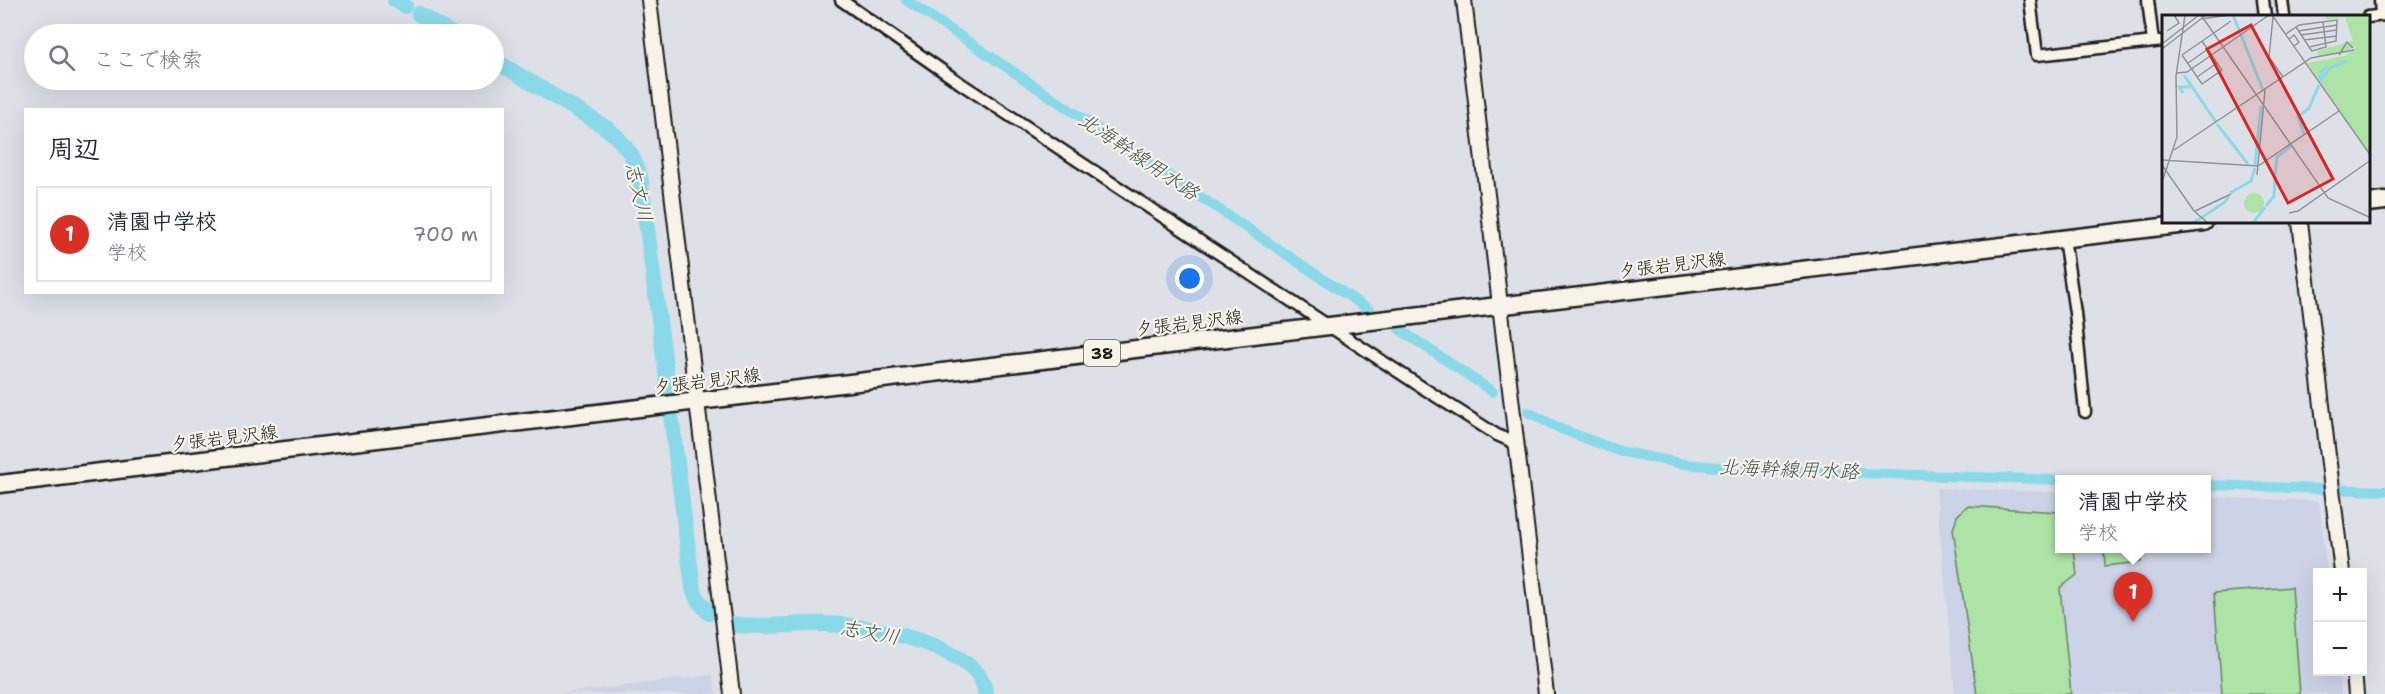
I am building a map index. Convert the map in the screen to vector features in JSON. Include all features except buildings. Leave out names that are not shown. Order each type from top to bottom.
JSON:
[{"type":"main road","points":[[2370,203],[2385,201]]},
{"type":"main road","name":"夕張岩見沢線","points":[[0,484],[2186,224]]},
{"type":"street","points":[[649,0],[732,694]]},
{"type":"street","points":[[841,0],[970,90],[1423,388],[1497,435],[1517,444]]},
{"type":"street","points":[[1464,0],[1502,305],[1546,694]]},
{"type":"street","points":[[2030,0],[2037,55],[2158,41],[2148,0]]},
{"type":"street","points":[[2263,0],[2265,15]]},
{"type":"street","points":[[2282,0],[2284,15]]},
{"type":"street","points":[[2380,0],[2383,15]]},
{"type":"street","points":[[2300,224],[2341,568]]},
{"type":"street","points":[[2064,238],[2075,313],[2085,412]]},
{"type":"street","points":[[2354,676],[2356,694]]},
{"type":"shaded area","points":[[1936,488],[2055,492],[2055,553],[2211,553],[2211,497],[2319,501],[2327,568],[2313,568],[2313,676],[2339,676],[2341,694],[1955,694]]},
{"type":"shaded area","points":[[713,675],[716,694],[556,694]]},
{"type":"green space","points":[[1967,506],[2055,512],[2055,553],[2074,553],[2077,575],[2060,588],[2071,694],[1977,694],[1953,529],[1957,516]]},
{"type":"green space","points":[[2104,553],[2140,553],[2141,562],[2105,566]]},
{"type":"green space","points":[[2292,587],[2300,694],[2222,694],[2214,593]]},
{"type":"waterway","name":"志文川","points":[[395,0],[405,6]]},
{"type":"waterway","name":"北海幹線用水路","points":[[906,0],[1371,311]]},
{"type":"waterway","name":"志文川","points":[[419,14],[436,24]]},
{"type":"waterway","name":"志文川","points":[[504,66],[605,127],[631,154],[640,176],[669,395]]},
{"type":"waterway","name":"北海幹線用水路","points":[[1399,329],[1493,392]]},
{"type":"waterway","name":"北海幹線用水路","points":[[1528,412],[1561,429],[1619,451],[1684,464],[1741,469],[2055,480]]},
{"type":"waterway","name":"志文川","points":[[671,415],[693,589],[698,600],[709,613]]},
{"type":"waterway","name":"北海幹線用水路","points":[[2211,485],[2385,491]]},
{"type":"waterway","name":"志文川","points":[[730,624],[844,625],[905,636],[944,650],[960,659],[979,675],[986,694]]},
{"type":"place","name":"清園中学校","points":[[2133,622]]}]
